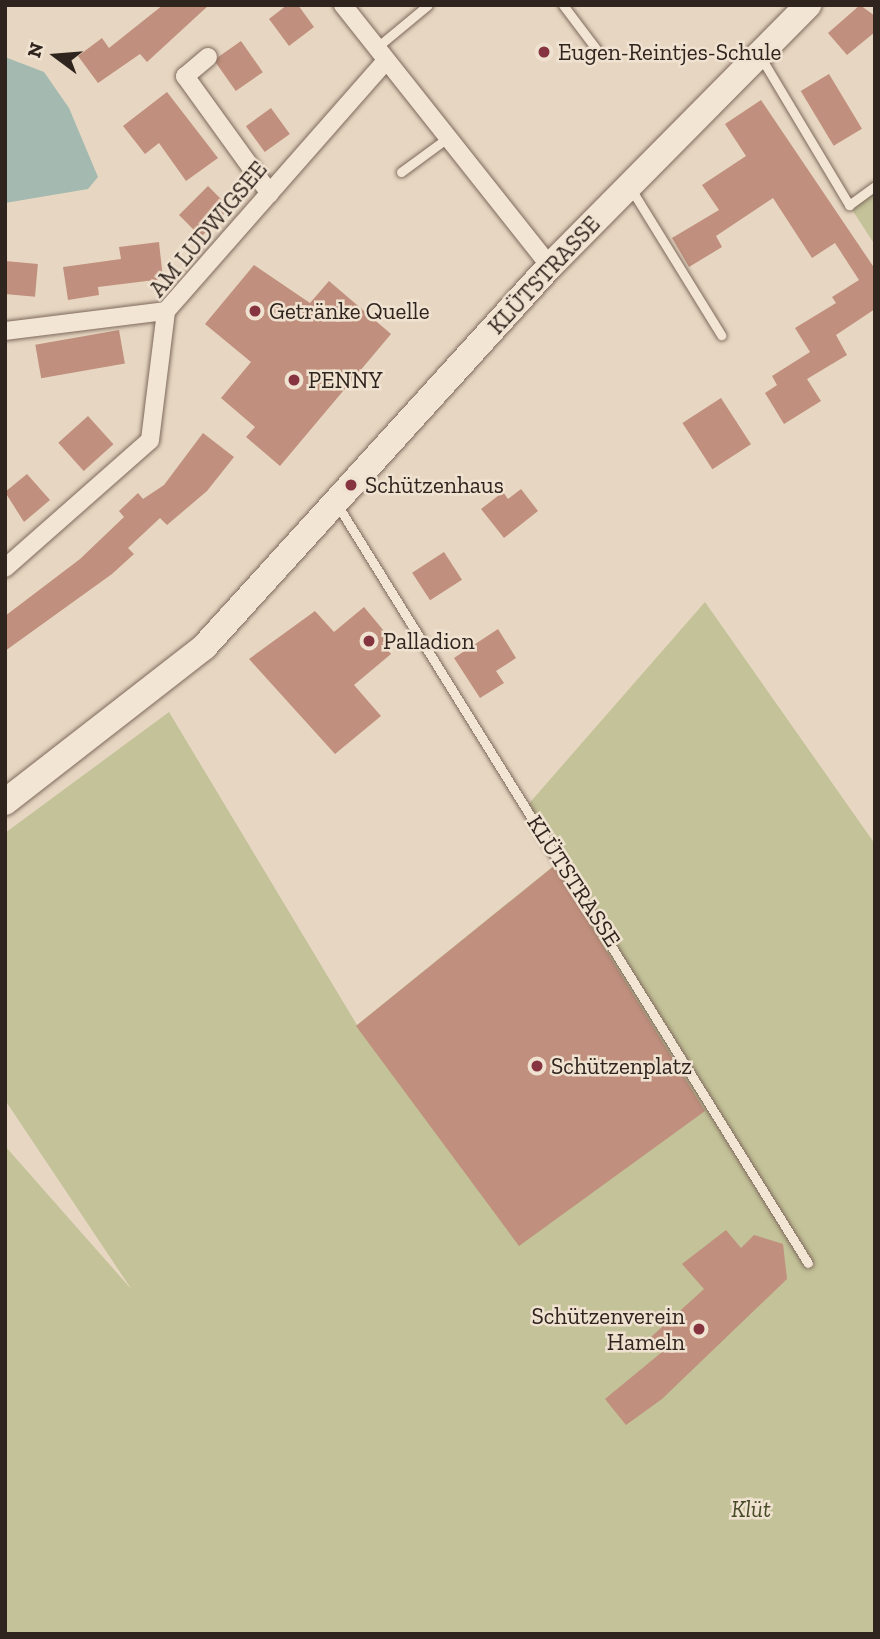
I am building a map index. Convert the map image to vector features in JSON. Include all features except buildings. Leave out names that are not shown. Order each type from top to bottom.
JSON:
[{"type":"main road","name":"KLÜTSTRASSE","points":[[5,802],[204,647],[550,266],[757,51],[808,5]]},
{"type":"street","points":[[343,5],[446,139],[550,266]]},
{"type":"street","name":"AM LUDWIGSEE","points":[[5,568],[150,440],[166,311],[270,194],[381,55]]},
{"type":"street","points":[[208,57],[185,76],[270,194]]},
{"type":"street","points":[[5,331],[166,311]]},
{"type":"lane","points":[[381,55],[428,5]]},
{"type":"lane","points":[[564,5],[597,50]]},
{"type":"lane","points":[[757,51],[849,205],[875,186]]},
{"type":"lane","points":[[401,172],[446,139]]},
{"type":"lane","points":[[629,184],[721,335]]},
{"type":"lane","name":"KLÜTSTRASSE","points":[[336,503],[808,1263]]},
{"type":"green space","points":[[875,186],[875,245],[849,205]]},
{"type":"green space","name":"Klüt","points":[[705,602],[875,844],[875,1634],[5,1634],[5,1146],[132,1290],[5,1100],[5,833],[169,712],[357,1025],[562,859],[526,807]]},
{"type":"shaded area","points":[[5,57],[44,72],[69,108],[98,177],[88,189],[5,203]]},
{"type":"place","name":"Eugen-Reintjes-Schule","points":[[544,52]]},
{"type":"place","name":"Getränke Quelle","points":[[255,311]]},
{"type":"place","name":"PENNY","points":[[294,380]]},
{"type":"place","name":"Schützenhaus","points":[[351,485]]},
{"type":"place","name":"Palladion","points":[[369,641]]},
{"type":"place","name":"Schützenplatz","points":[[537,1066]]},
{"type":"place","name":"Schützenverein Hameln","points":[[699,1329]]}]
